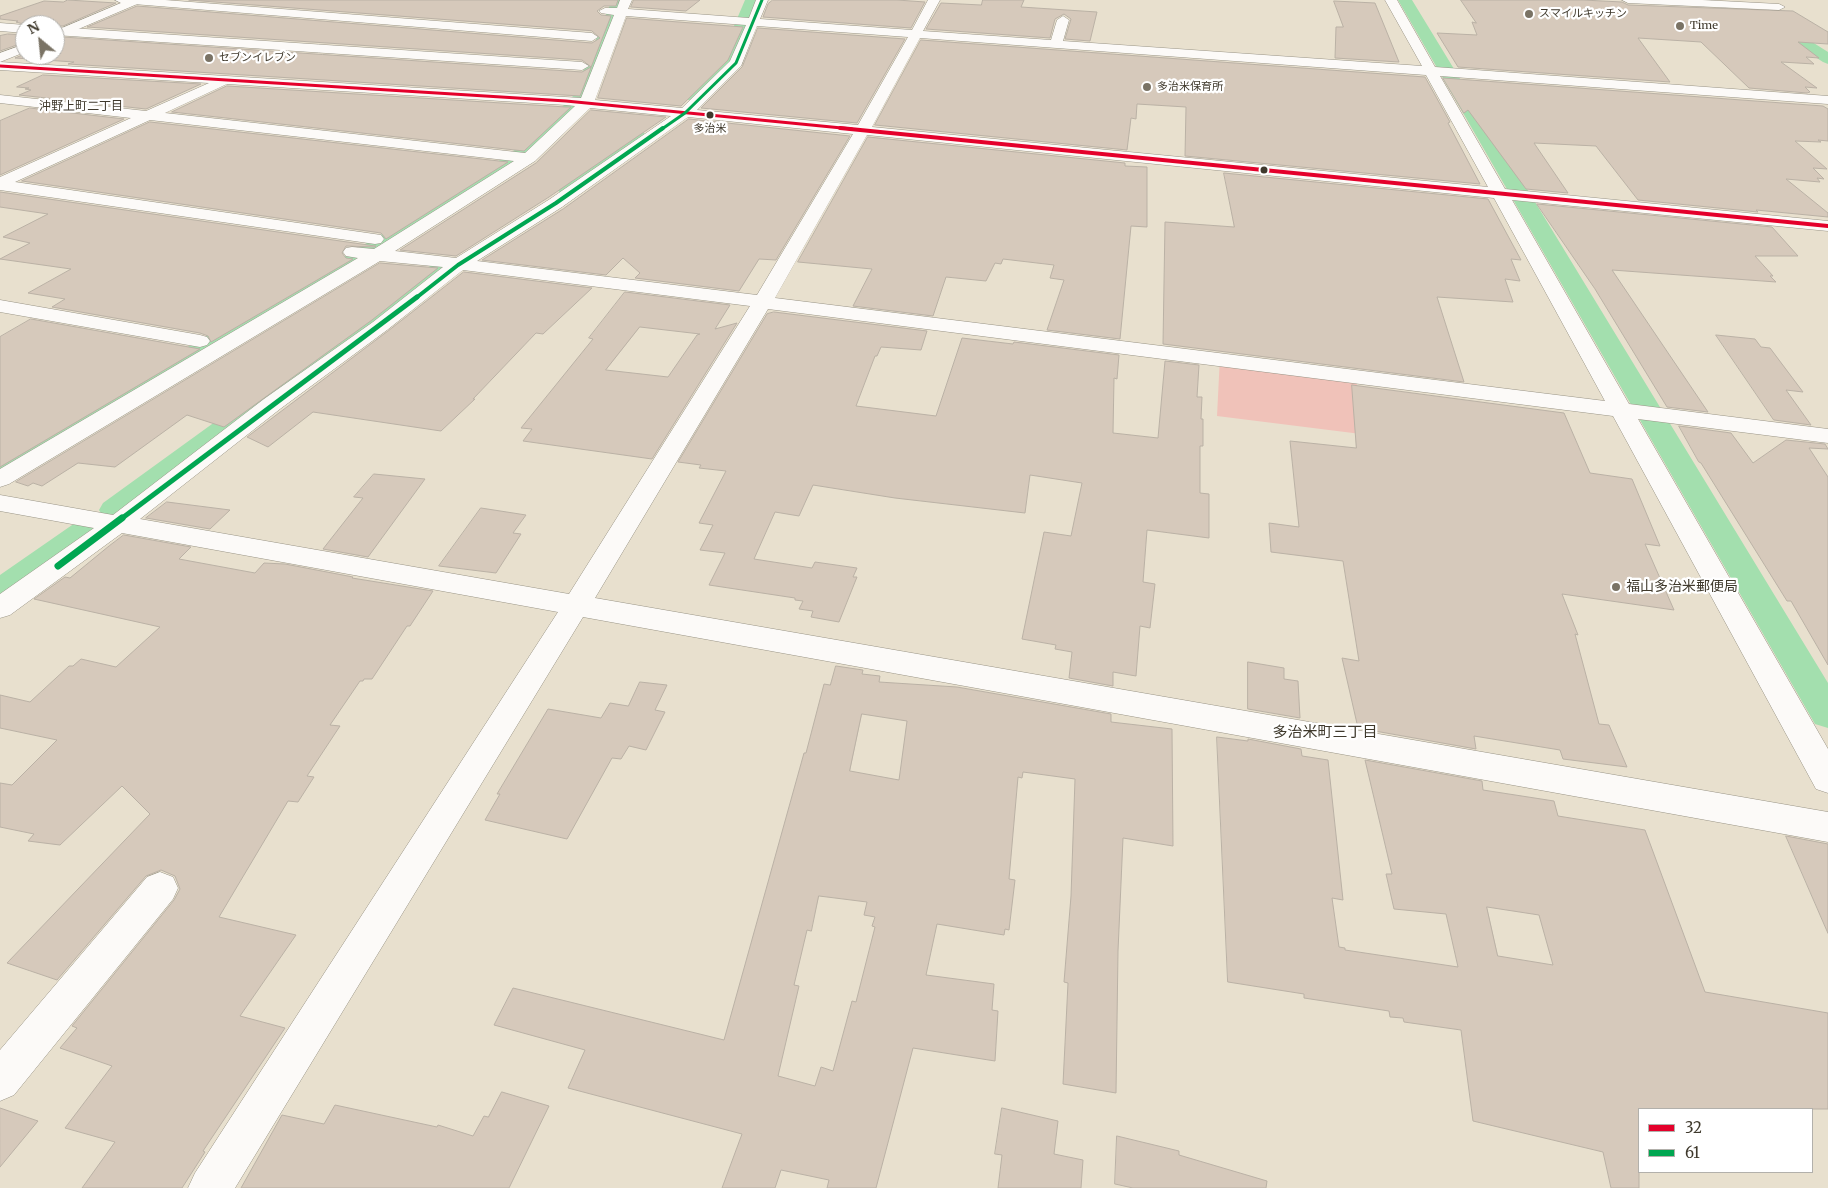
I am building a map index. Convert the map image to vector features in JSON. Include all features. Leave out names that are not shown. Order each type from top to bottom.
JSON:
[{"type":"street","points":[[121,0],[592,37]]},
{"type":"street","points":[[576,103],[573,92],[592,37],[612,10],[626,0]]},
{"type":"street","points":[[0,608],[117,524],[272,404],[380,326],[458,265],[556,203],[685,113],[736,63],[762,0]]},
{"type":"street","points":[[210,1188],[762,303],[862,130],[934,0]]},
{"type":"street","points":[[1391,0],[1506,194],[1630,411],[1828,779]]},
{"type":"street","points":[[1628,0],[1779,7],[1766,0]]},
{"type":"street","points":[[65,30],[137,1]]},
{"type":"street","points":[[267,56],[360,4]]},
{"type":"street","points":[[612,10],[752,22],[1828,100]]},
{"type":"street","points":[[0,479],[518,157],[526,142],[592,92],[612,10]]},
{"type":"street","points":[[1056,44],[1063,20]]},
{"type":"street","points":[[0,28],[15,29]]},
{"type":"street","points":[[65,33],[582,66]]},
{"type":"street","points":[[0,58],[15,52]]},
{"type":"street","points":[[0,66],[576,103],[1828,226]]},
{"type":"street","points":[[0,184],[225,80],[242,70]]},
{"type":"street","points":[[0,99],[518,157]]},
{"type":"street","points":[[0,184],[458,265],[1828,436]]},
{"type":"street","points":[[116,390],[200,341],[366,250]]},
{"type":"street","points":[[0,306],[200,341]]},
{"type":"street","points":[[0,503],[1828,827]]},
{"type":"street","points":[[0,1081],[160,888]]},
{"type":"shaded area","points":[[1220,356],[1356,373],[1361,434],[1217,416]]},
{"type":"building","points":[[68,0],[116,3],[65,25],[65,15],[15,15],[15,21],[0,19],[0,16],[44,1],[63,2]]},
{"type":"building","points":[[189,0],[618,0],[616,6],[604,6],[597,11],[601,15],[611,16],[580,96],[68,64],[74,62],[65,61],[65,37],[582,72],[591,67],[582,60],[87,27],[137,6],[592,43],[600,38],[592,31]]},
{"type":"building","points":[[634,0],[700,0],[686,11],[631,7]]},
{"type":"building","points":[[773,0],[897,0],[925,2],[911,28],[763,17],[768,4]]},
{"type":"building","points":[[983,0],[1024,0],[1021,7],[1097,12],[1090,41],[1065,39],[1071,19],[1064,14],[1055,19],[1050,38],[926,29],[941,3],[981,5]]},
{"type":"building","points":[[1461,0],[1583,0],[1622,2],[1628,5],[1793,11],[1828,32],[1828,44],[1798,42],[1819,58],[1806,57],[1814,64],[1781,62],[1817,88],[1805,87],[1810,92],[1807,93],[1749,88],[1701,42],[1638,38],[1670,82],[1458,67],[1437,33],[1477,35],[1472,22],[1476,23]]},
{"type":"building","points":[[1334,1],[1375,3],[1399,62],[1335,58],[1336,27],[1343,27]]},
{"type":"building","points":[[627,18],[743,27],[728,60],[681,106],[598,98]]},
{"type":"building","points":[[758,28],[905,39],[857,123],[701,108],[742,67]]},
{"type":"building","points":[[15,34],[15,46],[0,51],[0,36]]},
{"type":"building","points":[[921,40],[1425,77],[1450,122],[1448,123],[1480,184],[1185,156],[1186,107],[1137,104],[1136,119],[1131,118],[1127,150],[875,125]]},
{"type":"building","points":[[43,75],[201,84],[146,109],[19,95],[31,90],[25,89],[29,88],[17,87]]},
{"type":"building","points":[[1443,78],[1823,106],[1828,109],[1828,141],[1795,141],[1827,169],[1813,168],[1824,179],[1817,178],[1820,182],[1786,179],[1828,213],[1828,217],[1638,200],[1596,146],[1534,143],[1568,193],[1526,189],[1468,110],[1464,113]]},
{"type":"building","points":[[227,86],[571,107],[524,151],[172,112]]},
{"type":"building","points":[[30,108],[124,119],[0,175],[0,121]]},
{"type":"building","points":[[591,110],[666,117],[549,197],[456,256],[400,250],[536,163]]},
{"type":"building","points":[[689,119],[850,136],[776,260],[759,259],[739,291],[635,278],[640,273],[623,258],[606,275],[482,260],[563,209]]},
{"type":"building","points":[[150,122],[508,162],[386,239],[381,233],[22,181]]},
{"type":"building","points":[[868,137],[1125,163],[1125,166],[1147,167],[1147,227],[1131,226],[1120,339],[1047,330],[1064,280],[1050,278],[1054,265],[1003,259],[1001,264],[995,263],[986,281],[946,277],[933,316],[853,306],[872,269],[798,262]]},
{"type":"building","points":[[1224,173],[1488,199],[1521,260],[1511,259],[1520,281],[1505,279],[1513,302],[1437,297],[1464,382],[1163,344],[1165,222],[1234,227]]},
{"type":"building","points":[[0,192],[376,246],[346,246],[342,253],[346,258],[353,259],[211,342],[208,336],[200,333],[52,307],[65,299],[28,293],[71,269],[0,259],[30,243],[3,237],[48,214],[0,207]]},
{"type":"building","points":[[1537,204],[1772,227],[1798,256],[1755,256],[1776,282],[1612,270],[1708,412],[1667,407],[1595,289]]},
{"type":"building","points":[[380,263],[438,268],[372,320],[224,427],[187,415],[115,467],[78,463],[42,486],[33,483],[28,486],[16,482]]},
{"type":"building","points":[[464,272],[592,288],[543,334],[536,333],[473,399],[475,399],[441,431],[313,412],[268,447],[247,437],[388,331]]},
{"type":"building","points":[[625,292],[730,305],[715,329],[737,323],[652,459],[523,441],[532,429],[521,428],[593,339],[589,338]],"holes":[[[640,327],[700,334],[697,335],[668,377],[606,370]]]},
{"type":"building","points":[[774,312],[927,331],[921,350],[881,347],[877,356],[875,356],[856,406],[936,416],[962,338],[1013,344],[1014,342],[1119,355],[1117,379],[1114,378],[1113,433],[1158,438],[1165,361],[1199,365],[1197,397],[1202,397],[1201,419],[1203,419],[1203,446],[1200,446],[1200,493],[1209,494],[1209,538],[1147,530],[1143,582],[1155,584],[1150,628],[1140,626],[1136,676],[1113,672],[1113,686],[1069,678],[1072,652],[1055,649],[1056,645],[1022,639],[1044,532],[1071,536],[1082,483],[1030,475],[1025,513],[895,498],[813,485],[799,516],[775,512],[754,559],[812,568],[815,562],[857,568],[853,577],[857,577],[839,622],[811,617],[813,611],[799,609],[803,601],[795,600],[795,598],[709,585],[725,553],[700,550],[713,525],[699,523],[726,471],[699,468],[701,465],[678,462],[767,314]]},
{"type":"building","points":[[31,319],[200,349],[0,467],[0,337]]},
{"type":"building","points":[[1716,335],[1755,339],[1761,347],[1770,348],[1803,392],[1786,390],[1811,425],[1774,420]]},
{"type":"building","points":[[1352,385],[1564,413],[1590,473],[1632,479],[1660,546],[1645,544],[1674,610],[1562,594],[1578,635],[1575,634],[1599,724],[1609,725],[1627,767],[1563,759],[1560,750],[1474,736],[1476,749],[1358,728],[1342,658],[1359,661],[1343,561],[1271,552],[1269,523],[1299,527],[1290,441],[1356,448]]},
{"type":"building","points":[[1679,426],[1731,433],[1753,463],[1786,440],[1825,444],[1828,449],[1809,448],[1828,477],[1828,665],[1791,601],[1787,601],[1699,462]]},
{"type":"building","points":[[374,474],[425,479],[368,557],[323,549],[363,498],[354,497]]},
{"type":"building","points":[[167,502],[230,510],[210,529],[146,518]]},
{"type":"building","points":[[481,508],[526,515],[513,533],[521,534],[496,573],[439,566]]},
{"type":"building","points":[[124,535],[191,547],[179,559],[255,573],[264,563],[285,564],[352,578],[433,591],[372,679],[360,681],[330,725],[340,726],[307,776],[314,777],[298,802],[288,801],[219,917],[296,935],[240,1016],[285,1028],[203,1151],[205,1152],[182,1188],[82,1188],[115,1142],[65,1128],[112,1066],[60,1048],[77,1028],[72,1026],[174,900],[180,889],[175,876],[161,870],[146,876],[57,980],[7,963],[150,814],[122,786],[60,845],[28,841],[34,834],[0,827],[0,783],[12,785],[57,740],[0,728],[0,695],[30,702],[69,666],[73,666],[81,659],[116,667],[160,627],[34,599],[65,577],[70,578]]},
{"type":"building","points":[[1248,662],[1284,668],[1284,679],[1298,681],[1300,718],[1248,709]]},
{"type":"building","points":[[836,666],[863,670],[862,674],[880,676],[879,682],[957,687],[1111,714],[1111,722],[1172,729],[1173,846],[1123,838],[1118,951],[1116,1093],[1063,1084],[1068,983],[1064,982],[1071,896],[1075,779],[1023,772],[1022,778],[1018,777],[1009,879],[1015,880],[1009,930],[1005,929],[1004,935],[937,924],[926,975],[994,984],[992,1010],[998,1011],[995,1061],[913,1048],[876,1188],[827,1188],[829,1180],[781,1170],[775,1188],[722,1188],[742,1134],[568,1088],[585,1050],[494,1025],[513,988],[724,1040],[824,684],[830,685]],"holes":[[[862,714],[907,721],[899,780],[850,771]],[[819,896],[867,902],[864,915],[875,917],[872,926],[875,927],[856,1002],[852,1001],[833,1071],[821,1067],[815,1086],[778,1076],[799,986],[794,985],[807,930],[811,931]]]},
{"type":"building","points":[[640,682],[667,685],[655,710],[665,712],[646,750],[629,746],[621,759],[612,758],[567,839],[485,820],[500,794],[497,794],[548,709],[601,718],[610,703],[628,706]]},
{"type":"building","points":[[1217,737],[1248,741],[1248,739],[1301,749],[1302,756],[1328,760],[1343,900],[1332,898],[1339,947],[1345,948],[1345,950],[1458,967],[1446,914],[1394,909],[1386,874],[1392,874],[1365,760],[1482,781],[1483,790],[1554,801],[1558,816],[1645,830],[1705,992],[1828,1013],[1828,1109],[1638,1108],[1639,1188],[1611,1188],[1603,1152],[1473,1121],[1461,1030],[1404,1022],[1403,1018],[1390,1017],[1389,1011],[1304,998],[1304,994],[1228,982]],"holes":[[[1487,907],[1539,915],[1553,965],[1498,956]]]},
{"type":"building","points":[[1786,836],[1828,844],[1828,933]]},
{"type":"building","points":[[502,1092],[549,1106],[509,1188],[241,1188],[282,1115],[324,1124],[335,1105],[437,1127],[438,1125],[473,1136],[484,1116],[488,1117]]},
{"type":"building","points":[[0,1108],[38,1121],[0,1167]]},
{"type":"building","points":[[1002,1108],[1058,1121],[1054,1154],[1083,1160],[1081,1188],[998,1188],[1002,1155],[995,1154]]},
{"type":"building","points":[[1117,1136],[1179,1151],[1179,1155],[1267,1181],[1266,1188],[1133,1188],[1115,1184]]},
{"type":"waterway","points":[[0,467],[331,274],[465,193],[535,144],[581,98],[619,0]]},
{"type":"waterway","points":[[691,97],[726,63],[752,0]]},
{"type":"waterway","points":[[1405,0],[1828,714]]},
{"type":"waterway","points":[[1766,19],[1828,59]]},
{"type":"waterway","points":[[567,189],[638,137]]},
{"type":"waterway","points":[[114,510],[441,269]]},
{"type":"waterway","points":[[0,591],[86,530]]},
{"type":"transit line","name":"61","points":[[58,566],[264,412],[272,404],[380,326],[458,265],[556,203],[685,113],[736,63],[762,0]]},
{"type":"transit line","name":"32","points":[[0,66],[566,101],[1828,226]]},
{"type":"place","name":"スマイルキッチン","points":[[1529,14]]},
{"type":"place","name":"Time","points":[[1680,26]]},
{"type":"place","name":"セブンイレブン","points":[[209,58]]},
{"type":"place","name":"多治米保育所","points":[[1147,87]]},
{"type":"place","name":"多治米","points":[[710,115]]},
{"type":"place","name":"福山多治米郵便局","points":[[1616,587]]},
{"type":"district","name":"沖野上町二丁目","points":[[81,107]]},
{"type":"district","name":"多治米町三丁目","points":[[1325,733]]}]
